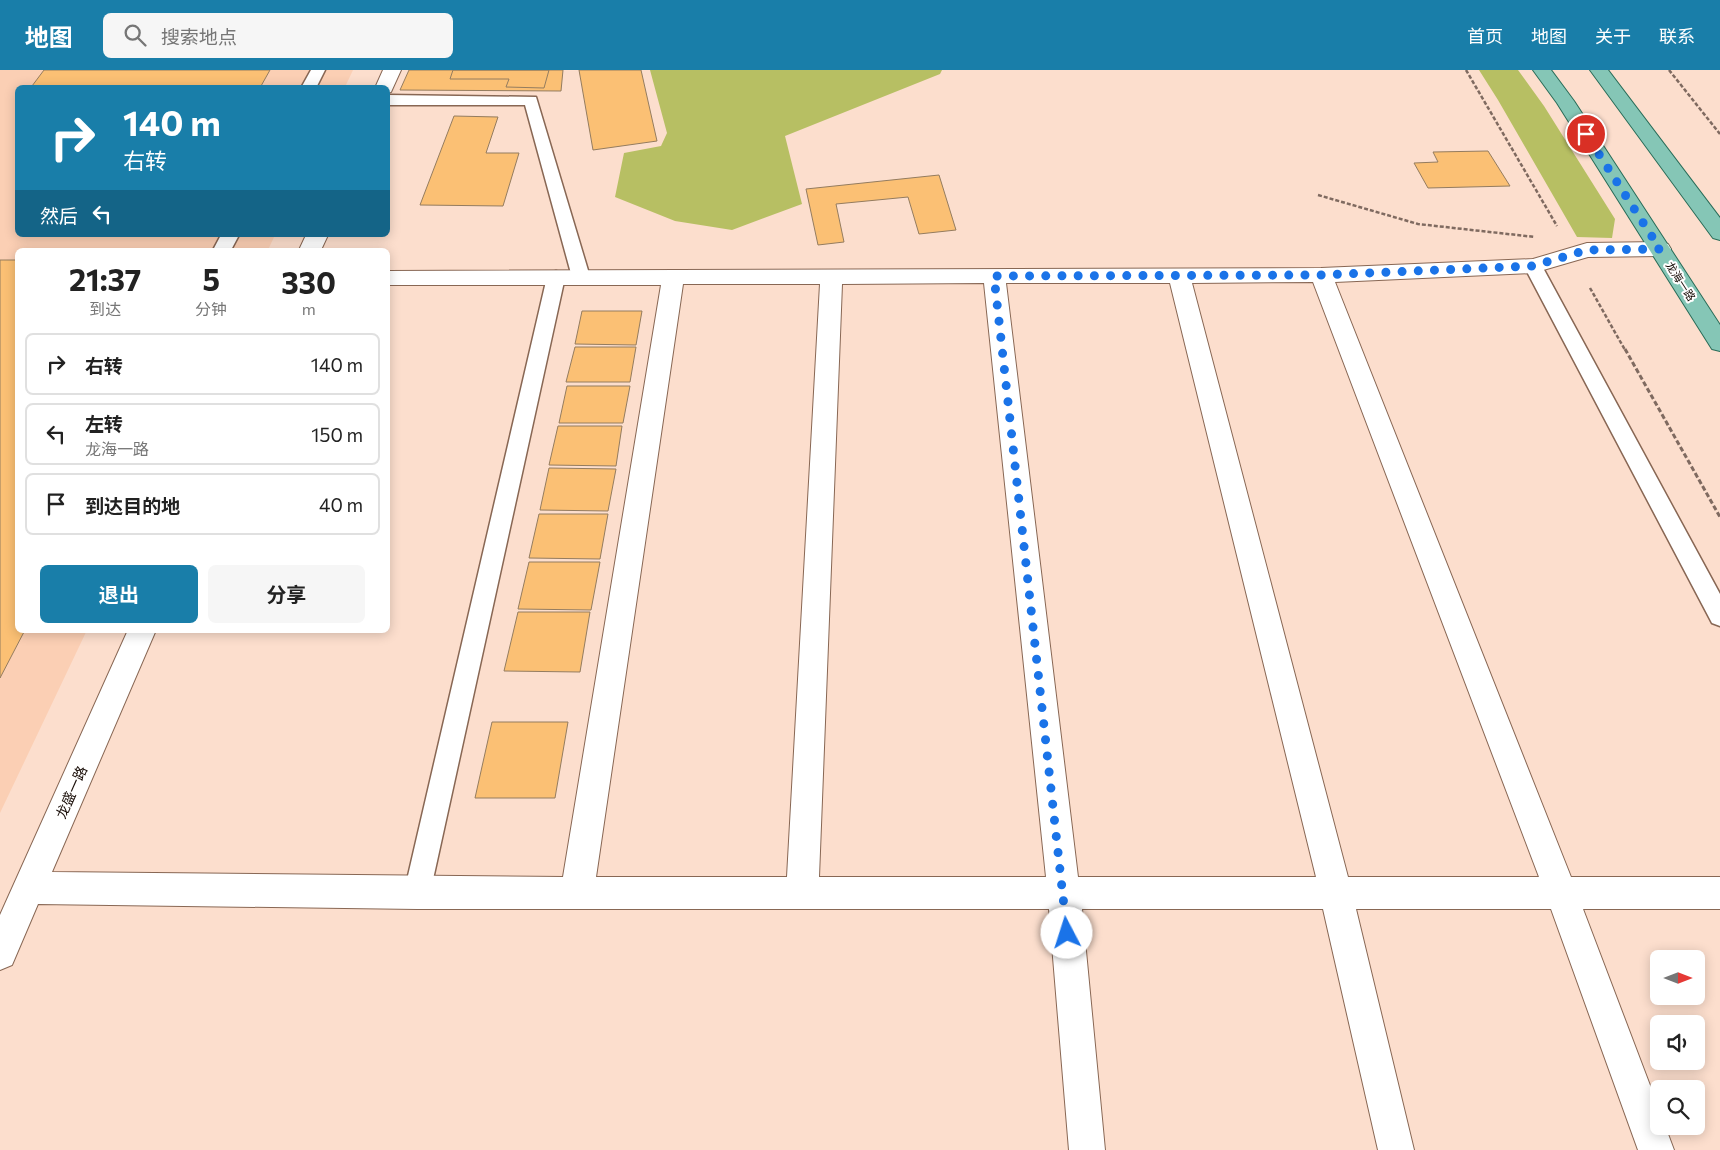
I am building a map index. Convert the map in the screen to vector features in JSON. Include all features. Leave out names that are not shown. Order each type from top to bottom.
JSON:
[{"type":"main road","name":"龙海一路","points":[[1542,70],[1565,101],[1720,343]]},
{"type":"main road","points":[[1599,70],[1720,233]]},
{"type":"street","points":[[385,85],[392,70]]},
{"type":"street","points":[[390,278],[1321,275],[1533,266],[1587,250],[1660,249]]},
{"type":"street","points":[[1179,275],[1336,893],[1396,1150]]},
{"type":"street","points":[[1321,275],[1561,893],[1656,1150]]},
{"type":"street","points":[[802,893],[831,276]]},
{"type":"street","points":[[994,276],[1064,893],[1086,1150]]},
{"type":"street","points":[[578,893],[673,277]]},
{"type":"street","name":"龙盛一路","points":[[0,954],[141,633]]},
{"type":"street","points":[[29,888],[417,893],[1720,893]]},
{"type":"lane","points":[[310,85],[318,70]]},
{"type":"lane","points":[[390,100],[531,100],[581,277]]},
{"type":"lane","points":[[1533,266],[1720,616]]},
{"type":"lane","points":[[417,893],[556,277]]},
{"type":"path","points":[[1466,70],[1557,226]]},
{"type":"path","points":[[1669,70],[1720,134]]},
{"type":"path","points":[[1318,195],[1418,224],[1564,240],[1587,250]]},
{"type":"path","points":[[1590,288],[1720,517]]},
{"type":"shaded area","points":[[0,70],[353,70],[346,85],[15,85],[15,237],[274,237],[269,248],[15,248],[15,633],[86,633],[0,813]]},
{"type":"green space","points":[[650,70],[942,70],[940,74],[785,136],[802,204],[732,230],[675,221],[615,197],[624,153],[661,146],[667,133]]},
{"type":"green space","points":[[1479,70],[1518,70],[1544,106],[1615,219],[1612,238],[1577,237]]},
{"type":"building","points":[[44,70],[270,70],[262,85],[33,85]]},
{"type":"building","points":[[409,70],[563,70],[561,91],[400,90]]},
{"type":"building","points":[[453,70],[549,70],[544,88],[506,87],[509,79],[450,79]]},
{"type":"building","points":[[579,70],[641,70],[657,141],[593,150]]},
{"type":"building","points":[[454,116],[498,117],[486,153],[519,153],[503,206],[420,205]]},
{"type":"building","points":[[1488,151],[1510,186],[1428,188],[1414,163],[1438,162],[1433,152]]},
{"type":"building","points":[[939,175],[956,230],[919,234],[908,197],[836,204],[844,242],[818,245],[806,189]]},
{"type":"building","points":[[0,260],[15,260],[15,633],[23,633],[0,678]]},
{"type":"building","points":[[582,311],[642,311],[636,345],[575,344]]},
{"type":"building","points":[[575,347],[636,347],[630,382],[566,382]]},
{"type":"building","points":[[567,386],[630,386],[623,423],[559,423]]},
{"type":"building","points":[[558,426],[622,426],[616,466],[549,465]]},
{"type":"building","points":[[549,468],[616,469],[608,511],[540,510]]},
{"type":"building","points":[[539,514],[608,514],[600,559],[529,558]]},
{"type":"building","points":[[529,562],[600,562],[591,610],[518,609]]},
{"type":"building","points":[[518,612],[590,612],[580,672],[504,671]]},
{"type":"building","points":[[492,722],[568,722],[555,798],[475,798]]},
{"type":"route","points":[[1067,933],[994,276],[1321,275],[1533,266],[1587,250],[1605,248],[1660,249],[1586,134]]}]
